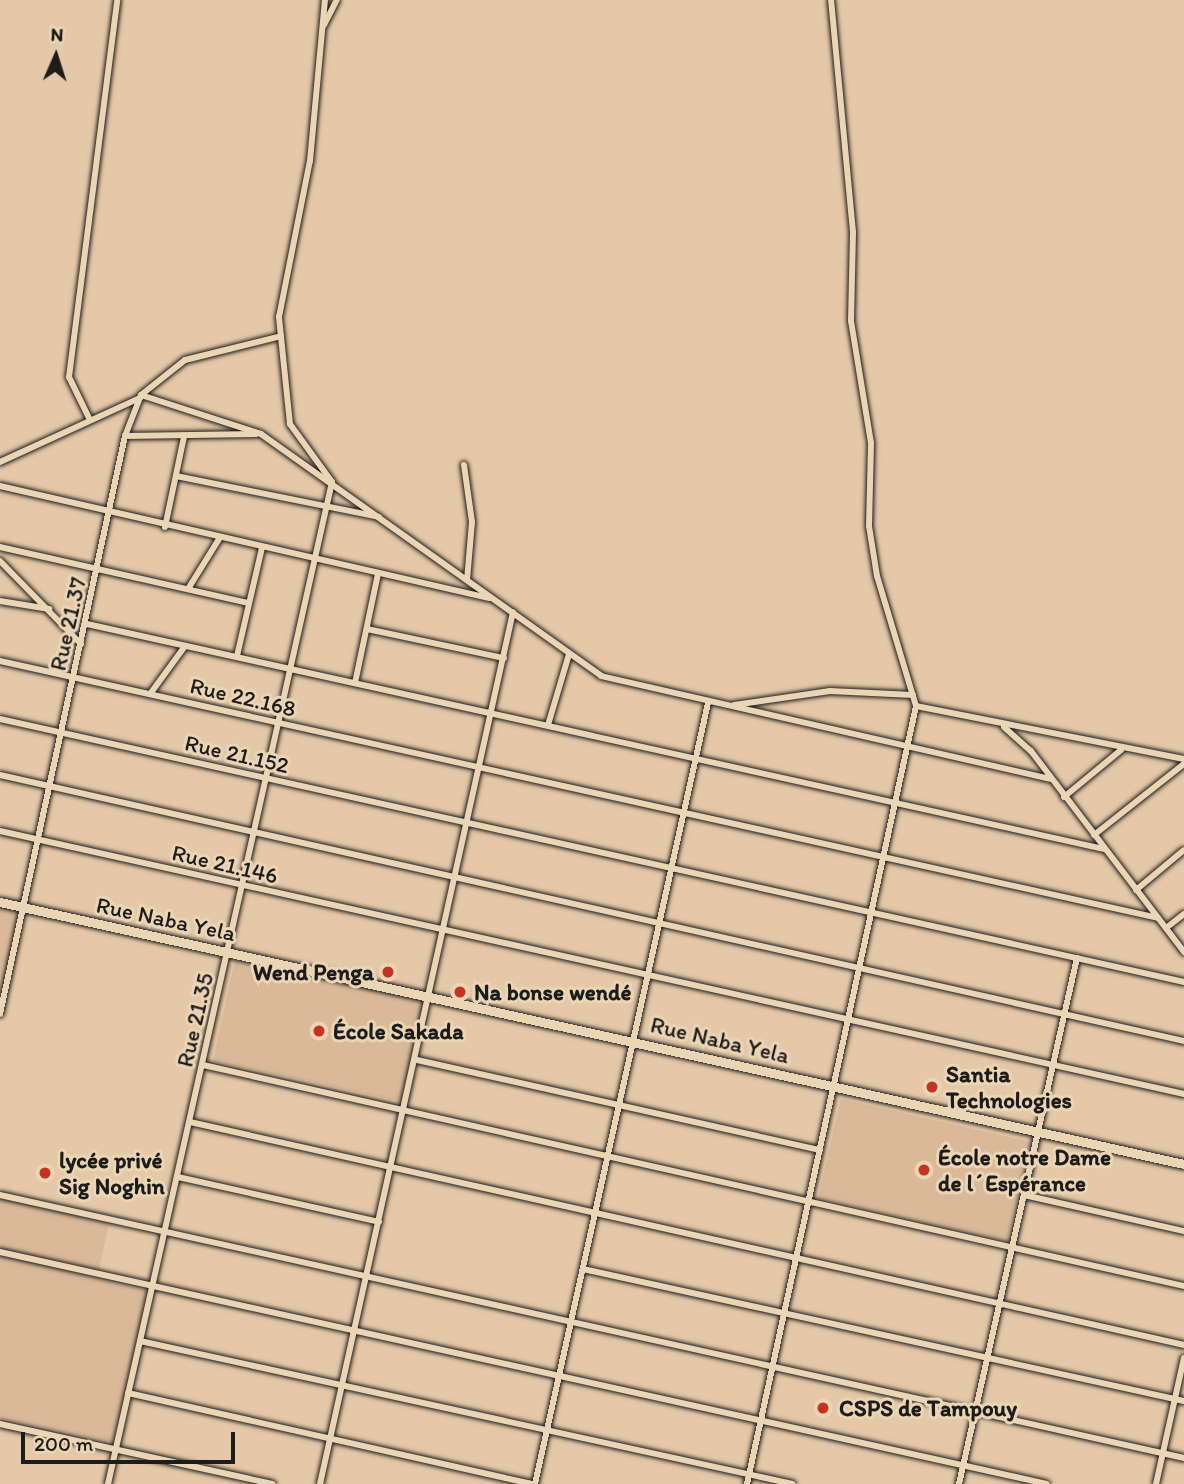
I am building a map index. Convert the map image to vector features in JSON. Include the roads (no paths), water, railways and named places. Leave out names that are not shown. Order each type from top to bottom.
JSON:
[{"type":"street","points":[[90,421],[69,377],[117,0]]},
{"type":"street","points":[[325,0],[310,162],[279,317],[290,424],[332,482]]},
{"type":"street","points":[[321,29],[337,0]]},
{"type":"street","points":[[747,1484],[916,706],[877,576],[869,526],[871,443],[851,321],[853,232],[831,0]]},
{"type":"street","name":"Rue 21.37","points":[[0,1014],[99,569],[125,436],[141,397],[185,360],[281,337]]},
{"type":"street","points":[[0,462],[141,397],[261,434],[384,518],[601,676],[908,750],[1051,779]]},
{"type":"street","points":[[125,436],[261,434]]},
{"type":"street","points":[[165,527],[184,437]]},
{"type":"street","points":[[464,465],[472,517],[467,580]]},
{"type":"street","points":[[176,476],[384,518]]},
{"type":"street","name":"Rue 21.35","points":[[108,1484],[229,953],[289,668],[332,482]]},
{"type":"street","points":[[0,486],[110,516],[495,600]]},
{"type":"street","points":[[188,589],[219,539]]},
{"type":"street","points":[[0,547],[248,603]]},
{"type":"street","points":[[237,656],[262,548]]},
{"type":"street","points":[[0,561],[81,644]]},
{"type":"street","points":[[355,683],[378,574]]},
{"type":"street","points":[[0,601],[49,609]]},
{"type":"street","points":[[320,1484],[417,1060],[442,930],[513,612]]},
{"type":"street","points":[[87,624],[1104,849]]},
{"type":"street","points":[[367,629],[504,658]]},
{"type":"street","points":[[150,694],[186,646]]},
{"type":"street","points":[[548,725],[569,654]]},
{"type":"street","name":"Rue 22.168","points":[[0,661],[1158,918]]},
{"type":"street","points":[[732,706],[817,692],[913,695]]},
{"type":"street","points":[[128,1393],[533,1484],[572,1321],[708,703]]},
{"type":"street","points":[[916,706],[1004,727],[1121,750],[1184,759]]},
{"type":"street","name":"Rue 21.152","points":[[0,719],[1184,982]]},
{"type":"street","points":[[1004,727],[1051,779],[1184,952]]},
{"type":"street","points":[[1064,797],[1121,750]]},
{"type":"street","points":[[1094,835],[1184,764]]},
{"type":"street","points":[[0,775],[1184,1041]]},
{"type":"street","name":"Rue 21.146","points":[[0,831],[1184,1094]]},
{"type":"street","points":[[1136,890],[1184,850]]},
{"type":"street","name":"Rue Naba Yela","points":[[0,902],[1184,1164]]},
{"type":"street","points":[[1166,928],[1184,914]]},
{"type":"street","points":[[959,1484],[1077,958]]},
{"type":"street","points":[[417,1060],[820,1150]]},
{"type":"street","points":[[203,1065],[405,1113],[1184,1286]]},
{"type":"street","points":[[190,1122],[1184,1345]]},
{"type":"street","points":[[178,1177],[379,1222]]},
{"type":"street","points":[[0,1195],[1184,1458]]},
{"type":"street","points":[[1024,1195],[1184,1231]]},
{"type":"street","points":[[0,1252],[1047,1484]]},
{"type":"street","points":[[583,1269],[785,1311],[1184,1401]]},
{"type":"street","points":[[140,1341],[793,1484]]},
{"type":"street","points":[[1156,1484],[1184,1358]]},
{"type":"street","points":[[0,1424],[272,1484]]},
{"type":"place","name":"Wend Penga","points":[[388,972]]},
{"type":"place","name":"Na bonse wendé","points":[[460,992]]},
{"type":"place","name":"École Sakada","points":[[319,1031]]},
{"type":"place","name":"Santia Technologies","points":[[932,1087]]},
{"type":"place","name":"École notre Dame de l´Espérance","points":[[924,1170]]},
{"type":"place","name":"lycée privé Sig Noghin","points":[[45,1173]]},
{"type":"place","name":"CSPS de Tampouy","points":[[823,1408]]}]
